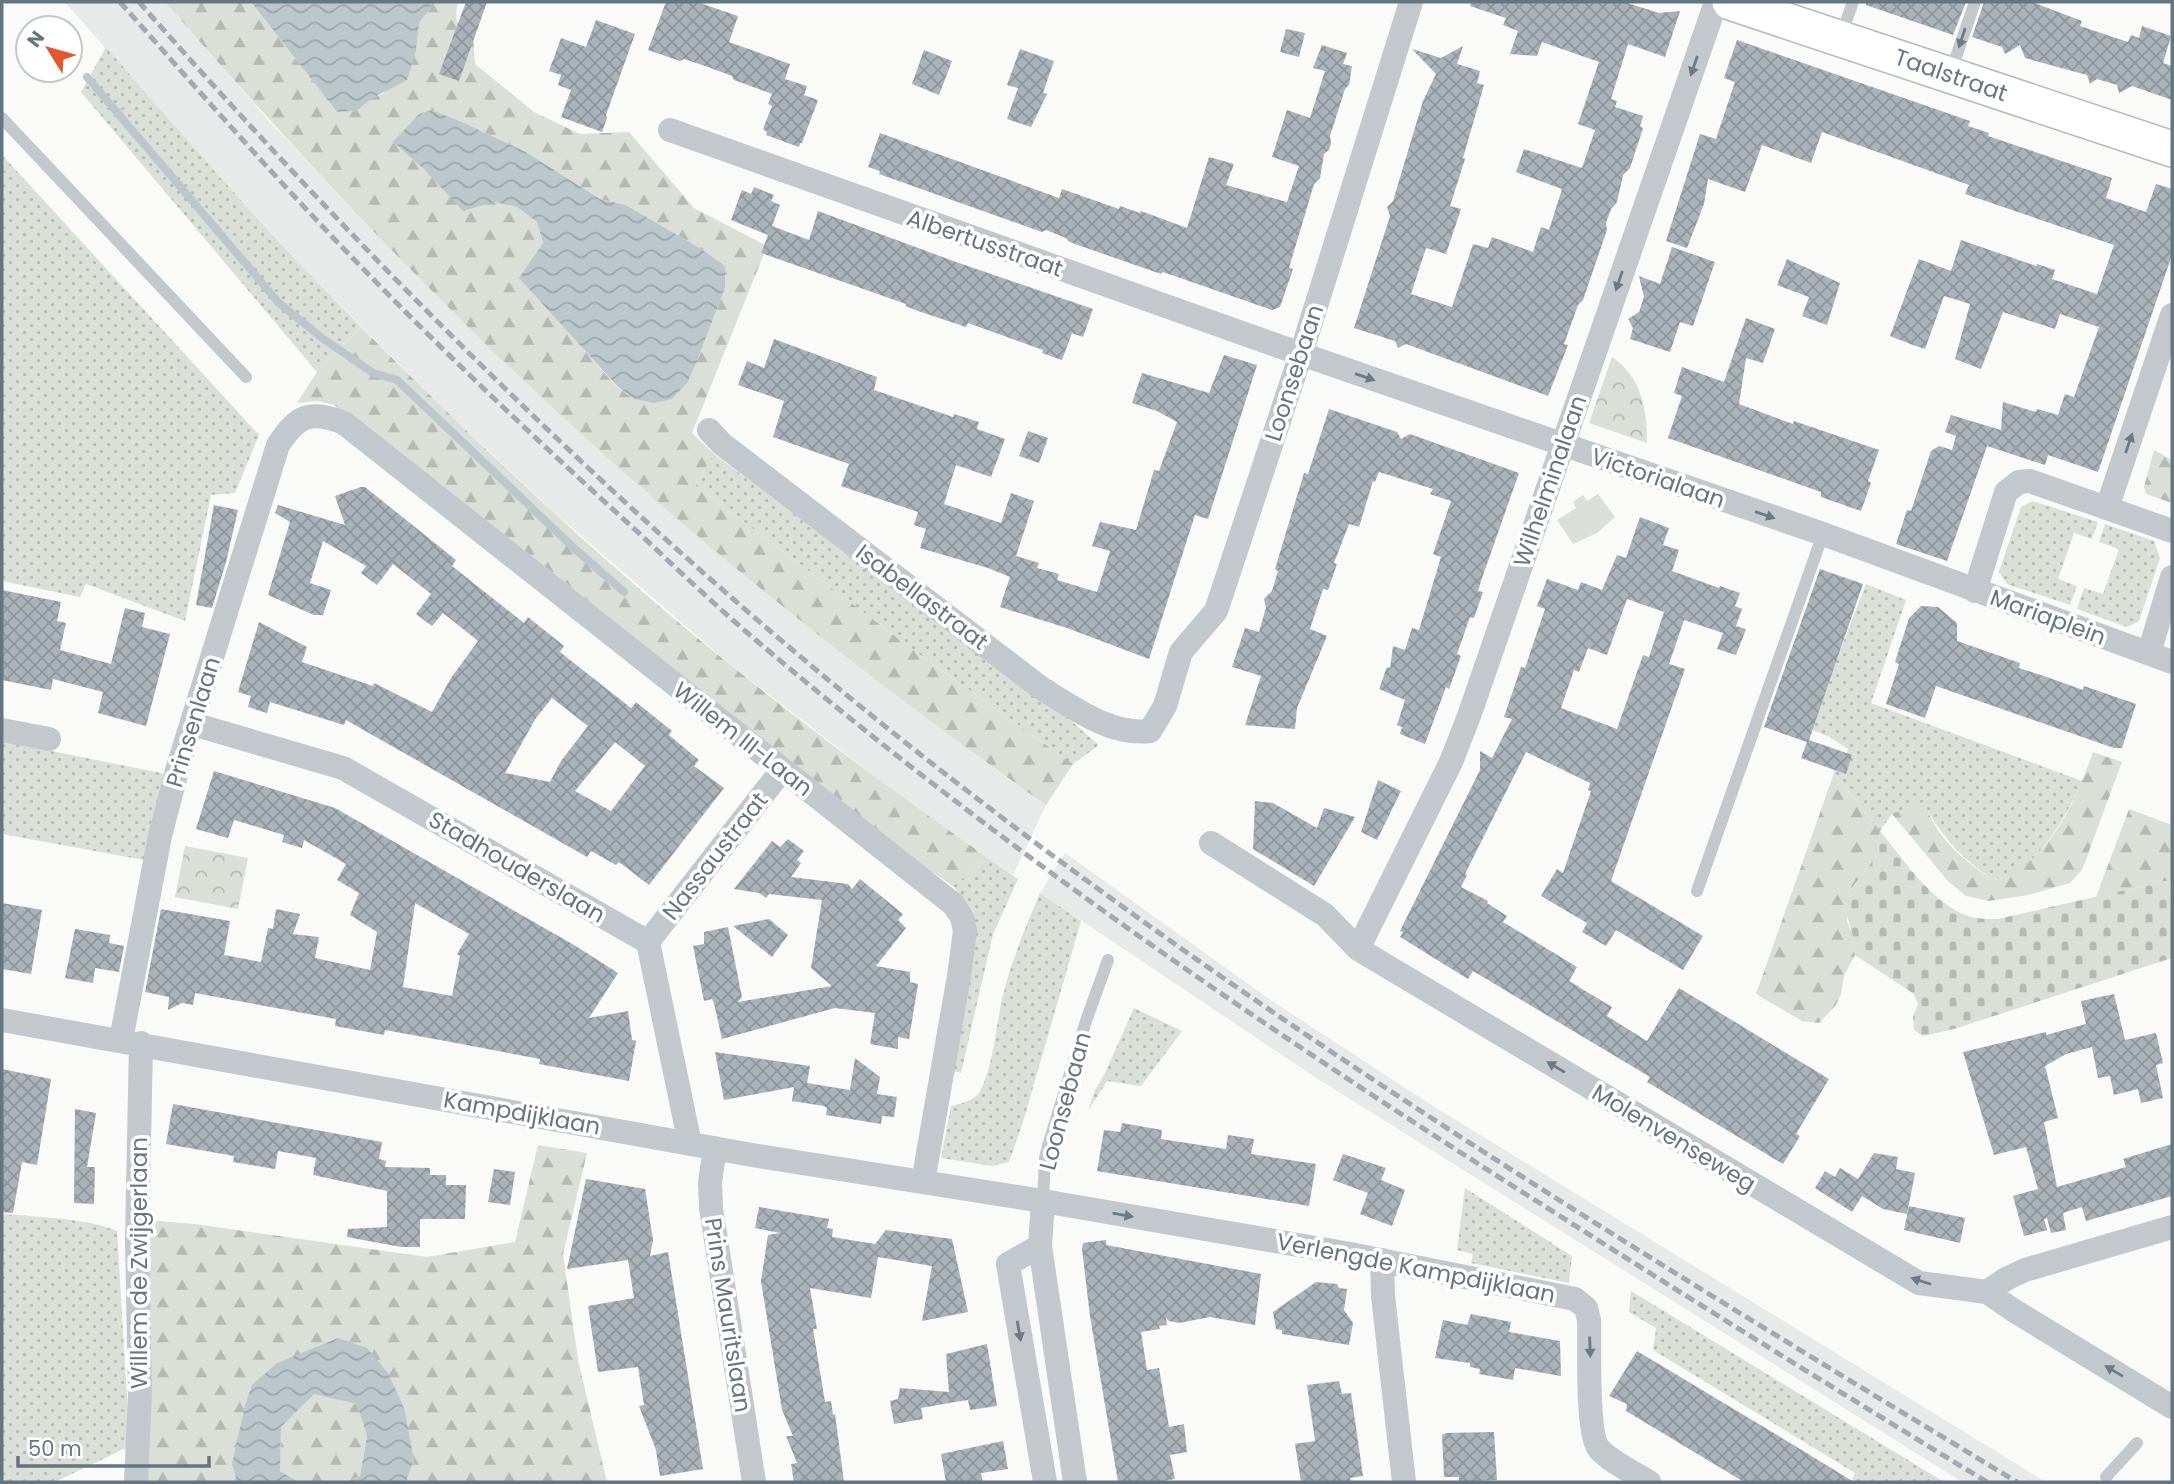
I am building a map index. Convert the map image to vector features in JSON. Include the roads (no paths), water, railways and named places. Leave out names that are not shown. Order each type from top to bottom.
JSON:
[{"type":"main road","name":"Taalstraat","points":[[1730,2],[2172,149]]},
{"type":"street","name":"Loonsebaan","points":[[1150,731],[1165,706],[1181,652],[1216,611],[1301,355],[1411,2]]},
{"type":"street","name":"Wilhelminalaan","points":[[1358,949],[1451,762],[1469,716],[1716,2]]},
{"type":"street","name":"Albertusstraat","points":[[670,131],[1301,355]]},
{"type":"street","points":[[2107,508],[2172,316]]},
{"type":"street","name":"Victorialaan","points":[[1301,355],[1823,534],[1975,590]]},
{"type":"street","name":"Willem III-Laan","points":[[303,419],[313,415],[327,416],[344,423],[953,904],[962,917],[965,931],[923,1182]]},
{"type":"street","name":"Prinsenlaan","points":[[131,1042],[160,836],[178,767],[278,445],[295,422],[303,419]]},
{"type":"street","name":"Isabellastraat","points":[[709,430],[722,444],[1041,688],[1082,713],[1129,733],[1150,731]]},
{"type":"street","name":"Mariaplein","points":[[2172,531],[2030,481],[2019,482],[2007,492],[1975,590],[2161,658],[2172,577]]},
{"type":"street","name":"Stadhouderslaan","points":[[193,724],[343,768],[648,942]]},
{"type":"street","points":[[2,730],[49,739]]},
{"type":"street","name":"Nassaustraat","points":[[648,942],[782,770]]},
{"type":"street","name":"Molenvenseweg","points":[[1211,843],[1325,915],[1358,949],[1919,1283],[1987,1292]]},
{"type":"street","points":[[648,942],[690,1144]]},
{"type":"street","name":"Kampdijklaan","points":[[2,1020],[690,1144],[1043,1201]]},
{"type":"street","name":"Willem de Zwijgerlaan","points":[[131,1042],[140,1394],[136,1482]]},
{"type":"street","name":"Prins Mauritslaan","points":[[715,1148],[710,1182],[711,1208],[754,1482]]},
{"type":"street","name":"Loonsebaan","points":[[1043,1201],[1040,1246],[1075,1482]]},
{"type":"street","name":"Verlengde Kampdijklaan","points":[[1043,1201],[1382,1260],[1575,1300],[1586,1308],[1589,1320],[1592,1429],[1597,1447],[1609,1458],[1649,1482]]},
{"type":"street","points":[[2172,1227],[2025,1269],[1987,1292],[2172,1407]]},
{"type":"street","points":[[1040,1246],[1008,1264],[1045,1482]]},
{"type":"street","points":[[1382,1260],[1383,1296],[1404,1482]]},
{"type":"lane","points":[[1840,38],[1853,2]]},
{"type":"lane","points":[[1950,75],[1975,2]]},
{"type":"lane","points":[[2,118],[246,377]]},
{"type":"lane","points":[[1697,891],[1823,534]]},
{"type":"lane","name":"Loonsebaan","points":[[1043,1201],[1048,1146],[1086,1021],[1108,960]]},
{"type":"lane","points":[[2106,1477],[2137,1443]]},
{"type":"water","points":[[251,2],[431,2],[430,9],[419,23],[416,51],[407,80],[374,97],[357,111],[337,112]]},
{"type":"water","points":[[431,110],[526,152],[600,199],[626,205],[725,266],[725,288],[697,361],[687,383],[672,399],[654,403],[634,399],[617,386],[519,278],[543,243],[537,222],[517,207],[494,202],[463,211],[425,170],[393,142],[419,114]]},
{"type":"water","points":[[338,1338],[367,1348],[388,1373],[404,1408],[414,1460],[406,1482],[347,1482],[360,1476],[367,1436],[357,1404],[314,1394],[281,1427],[280,1471],[298,1482],[237,1482],[232,1464],[252,1385],[277,1363]]},
{"type":"waterway","points":[[87,77],[279,303],[322,338],[373,373],[397,380],[624,592]]},
{"type":"railway","points":[[120,2],[313,217],[444,350],[713,602],[849,718],[1040,865],[1236,1004],[1650,1273],[1987,1482]]},
{"type":"railway","points":[[139,2],[324,205],[517,400],[719,587],[823,676],[930,762],[1060,861],[1327,1049],[1600,1226],[2017,1482]]}]
